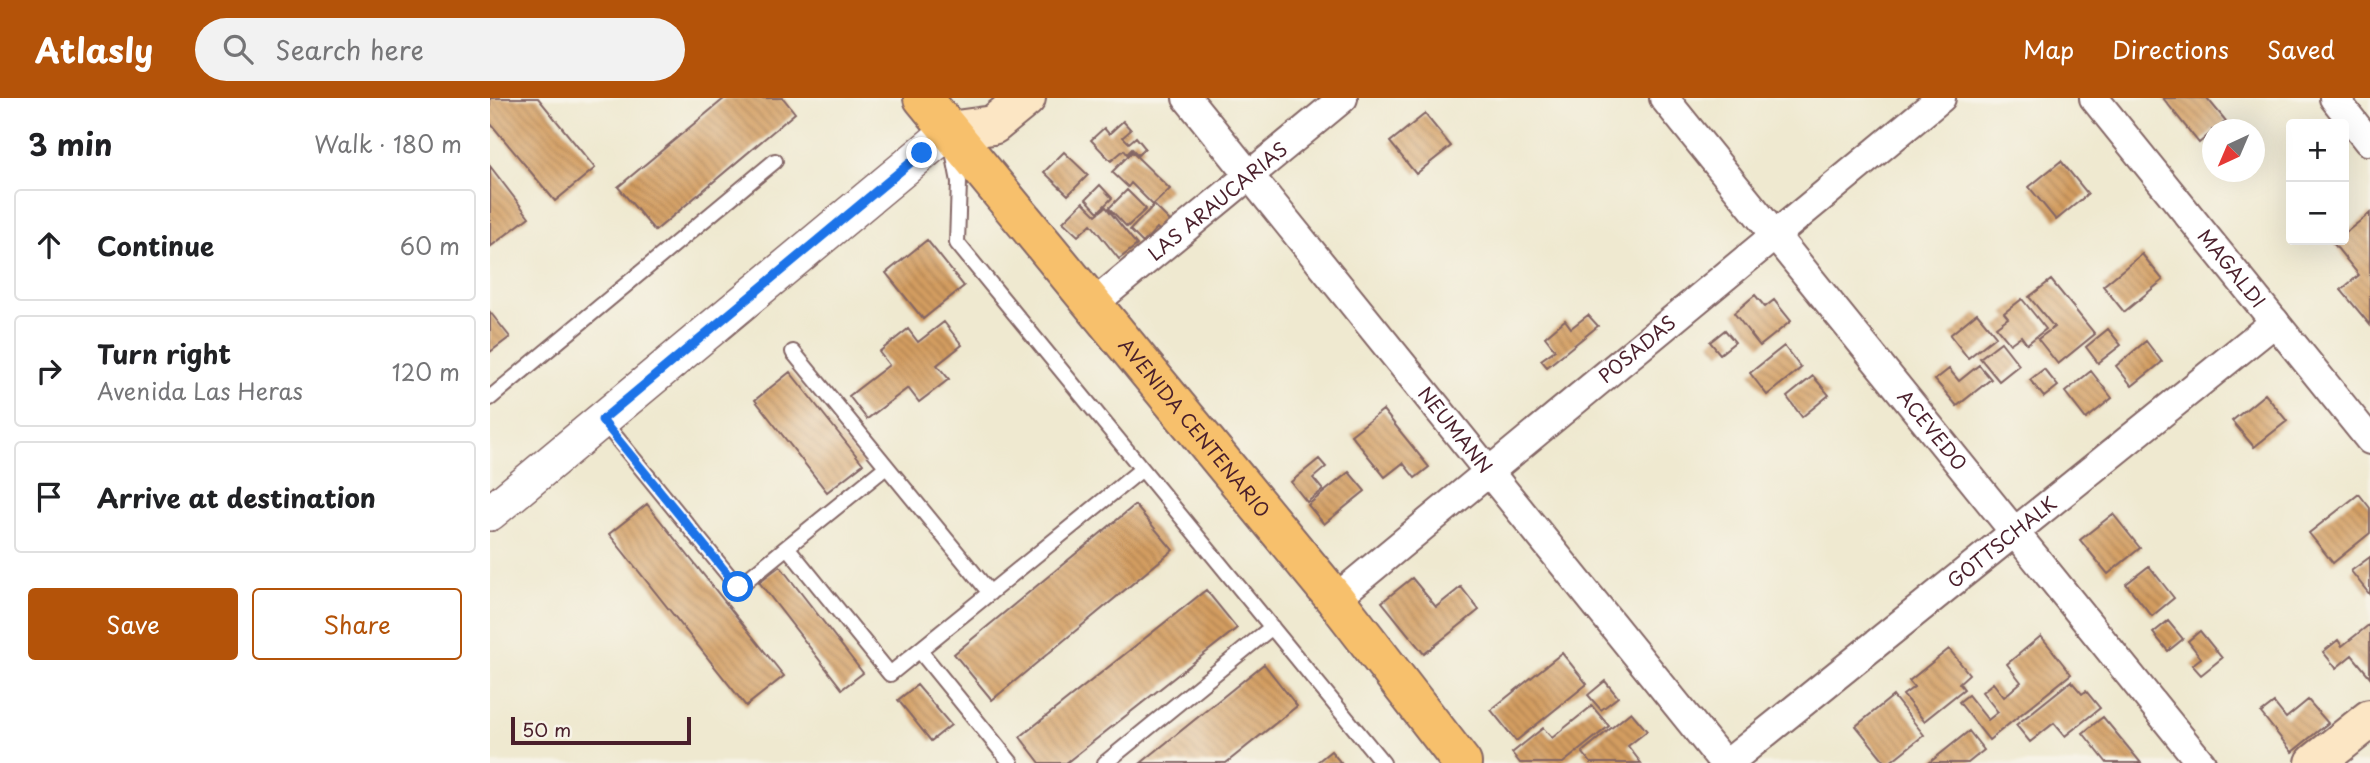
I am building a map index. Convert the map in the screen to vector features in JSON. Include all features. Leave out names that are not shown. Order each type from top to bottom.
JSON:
[{"type":"main road","name":"AVENIDA CENTENARIO","points":[[923,98],[1335,599],[1462,763]]},
{"type":"main road","points":[[949,131],[971,98]]},
{"type":"main road","points":[[949,131],[993,125],[1026,98]]},
{"type":"main road","points":[[2315,763],[2370,719]]},
{"type":"street","name":"NEUMANN","points":[[1187,98],[1726,763]]},
{"type":"street","name":"LAS ARAUCARIAS","points":[[1092,304],[1342,98]]},
{"type":"street","name":"ACEVEDO","points":[[1664,98],[2201,763]]},
{"type":"street","name":"POSADAS","points":[[1335,599],[1941,98]]},
{"type":"street","name":"MAGALDI","points":[[2094,98],[2370,440]]},
{"type":"street","points":[[2334,98],[2368,141]]},
{"type":"street","points":[[490,513],[949,131]]},
{"type":"street","name":"GOTTSCHALK","points":[[1726,763],[2275,322]]},
{"type":"lane","points":[[949,131],[959,181],[957,243],[1383,763]]},
{"type":"lane","points":[[490,398],[775,161]]},
{"type":"lane","points":[[793,352],[990,593]]},
{"type":"lane","points":[[602,420],[738,587],[886,467]]},
{"type":"lane","points":[[787,547],[890,674],[1142,469]]},
{"type":"lane","points":[[1105,763],[1272,627]]},
{"type":"lane","points":[[919,651],[1011,763]]},
{"type":"building","points":[[490,98],[538,98],[595,168],[555,201],[490,123]]},
{"type":"building","points":[[725,98],[783,98],[795,113],[655,231],[618,187]]},
{"type":"building","points":[[2163,98],[2207,98],[2224,119],[2202,119],[2202,140],[2199,143]]},
{"type":"building","points":[[1425,114],[1451,146],[1416,174],[1390,142]]},
{"type":"building","points":[[1123,121],[1131,130],[1123,137],[1129,143],[1136,137],[1145,148],[1138,155],[1132,149],[1127,154],[1124,150],[1111,161],[1091,140],[1104,128],[1109,134]]},
{"type":"building","points":[[1064,152],[1088,175],[1068,195],[1044,172]]},
{"type":"building","points":[[1132,152],[1170,189],[1153,205],[1131,183],[1128,187],[1112,172]]},
{"type":"building","points":[[2061,161],[2088,194],[2056,220],[2029,187]]},
{"type":"building","points":[[490,166],[529,217],[490,247]]},
{"type":"building","points":[[1100,185],[1112,198],[1098,212],[1086,199]]},
{"type":"building","points":[[1127,190],[1146,209],[1127,227],[1109,208]]},
{"type":"building","points":[[1083,202],[1096,215],[1106,207],[1137,245],[1119,259],[1091,224],[1078,236],[1063,222]]},
{"type":"building","points":[[1154,205],[1171,222],[1161,232],[1157,228],[1143,243],[1130,230]]},
{"type":"building","points":[[2370,213],[2370,325],[2341,290],[2359,275],[2335,245],[2349,245],[2349,230]]},
{"type":"building","points":[[927,240],[964,286],[923,319],[886,273]]},
{"type":"building","points":[[2142,254],[2163,280],[2124,312],[2103,286]]},
{"type":"building","points":[[2051,280],[2095,334],[2058,364],[2038,339],[2054,327],[2029,297]]},
{"type":"building","points":[[1755,295],[1765,307],[1774,300],[1791,321],[1760,346],[1734,313]]},
{"type":"building","points":[[2022,299],[2046,329],[2027,344],[2021,336],[2010,344],[1996,327],[2008,318],[2004,313]]},
{"type":"building","points":[[490,312],[510,337],[490,352]]},
{"type":"building","points":[[1977,313],[1996,336],[1968,358],[1950,335]]},
{"type":"building","points":[[1588,315],[1598,326],[1547,367],[1541,360],[1555,350],[1545,337],[1565,320],[1571,328]]},
{"type":"building","points":[[944,322],[962,345],[937,365],[949,379],[919,402],[908,388],[867,419],[849,396],[889,365],[879,352],[908,329],[918,342]]},
{"type":"building","points":[[2108,329],[2121,345],[2098,363],[2086,347]]},
{"type":"building","points":[[1725,330],[1735,342],[1720,354],[1710,342]]},
{"type":"building","points":[[2146,341],[2162,362],[2132,386],[2116,366]]},
{"type":"building","points":[[2001,342],[2019,365],[1999,381],[1980,358]]},
{"type":"building","points":[[1784,346],[1801,368],[1767,395],[1750,373]]},
{"type":"building","points":[[1979,365],[1991,379],[1957,406],[1935,380],[1949,369],[1959,381]]},
{"type":"building","points":[[2044,369],[2058,386],[2044,397],[2030,380]]},
{"type":"building","points":[[2091,371],[2112,398],[2086,419],[2065,392]]},
{"type":"building","points":[[790,372],[863,464],[827,492],[755,400]]},
{"type":"building","points":[[1813,376],[1829,395],[1802,417],[1787,397]]},
{"type":"building","points":[[2265,394],[2287,421],[2254,447],[2232,421]]},
{"type":"building","points":[[1383,410],[1429,467],[1415,478],[1403,463],[1385,477],[1351,435]]},
{"type":"building","points":[[1319,459],[1326,467],[1313,478],[1323,490],[1307,502],[1291,482]]},
{"type":"building","points":[[1349,472],[1365,491],[1324,524],[1308,505]]},
{"type":"building","points":[[2359,494],[2370,508],[2370,533],[2333,563],[2309,533]]},
{"type":"building","points":[[647,504],[784,676],[746,706],[609,534]]},
{"type":"building","points":[[1135,505],[1173,550],[992,700],[954,654]]},
{"type":"building","points":[[2113,514],[2140,548],[2108,574],[2080,540]]},
{"type":"building","points":[[2370,557],[2370,595],[2351,571]]},
{"type":"building","points":[[780,566],[863,673],[842,689],[759,582]]},
{"type":"building","points":[[2149,566],[2174,598],[2152,616],[2126,584]]},
{"type":"building","points":[[1412,578],[1436,607],[1461,587],[1479,610],[1424,654],[1382,602]]},
{"type":"building","points":[[1206,590],[1237,628],[1066,763],[1040,763],[1020,737]]},
{"type":"building","points":[[2168,621],[2183,639],[2168,651],[2153,633]]},
{"type":"building","points":[[2370,624],[2370,677],[2352,655],[2336,668],[2323,652],[2338,640],[2342,646]]},
{"type":"building","points":[[2200,631],[2222,658],[2201,675],[2192,665],[2201,658],[2188,641]]},
{"type":"building","points":[[2041,636],[2071,674],[1989,740],[1959,702],[1968,695],[1988,720],[1998,712],[1982,692],[1993,683],[2004,697],[2021,682],[2007,664]]},
{"type":"building","points":[[1949,649],[1969,674],[1959,683],[1964,689],[1924,721],[1903,695],[1914,687],[1909,681]]},
{"type":"building","points":[[1562,653],[1587,684],[1516,741],[1491,710]]},
{"type":"building","points":[[1264,664],[1297,706],[1226,763],[1141,763]]},
{"type":"building","points":[[1605,681],[1618,697],[1601,710],[1588,695]]},
{"type":"building","points":[[2071,681],[2082,694],[2086,691],[2100,708],[2065,736],[2054,723],[2030,742],[2016,725]]},
{"type":"building","points":[[917,685],[951,725],[931,741],[898,700]]},
{"type":"building","points":[[1893,696],[1924,735],[1886,763],[1856,726]]},
{"type":"building","points":[[2308,700],[2328,723],[2292,752],[2261,713],[2274,703],[2286,718]]},
{"type":"building","points":[[1592,706],[1609,726],[1563,763],[1520,763],[1512,753],[1543,728],[1552,738]]},
{"type":"building","points":[[1631,712],[1647,731],[1628,746],[1641,763],[1591,763],[1582,752]]},
{"type":"building","points":[[2103,717],[2141,763],[2107,763],[2083,733]]},
{"type":"building","points":[[1969,731],[1984,750],[1968,763],[1929,763]]},
{"type":"building","points":[[1331,751],[1341,763],[1316,763]]},
{"type":"route","points":[[738,587],[602,420],[922,153]]}]
